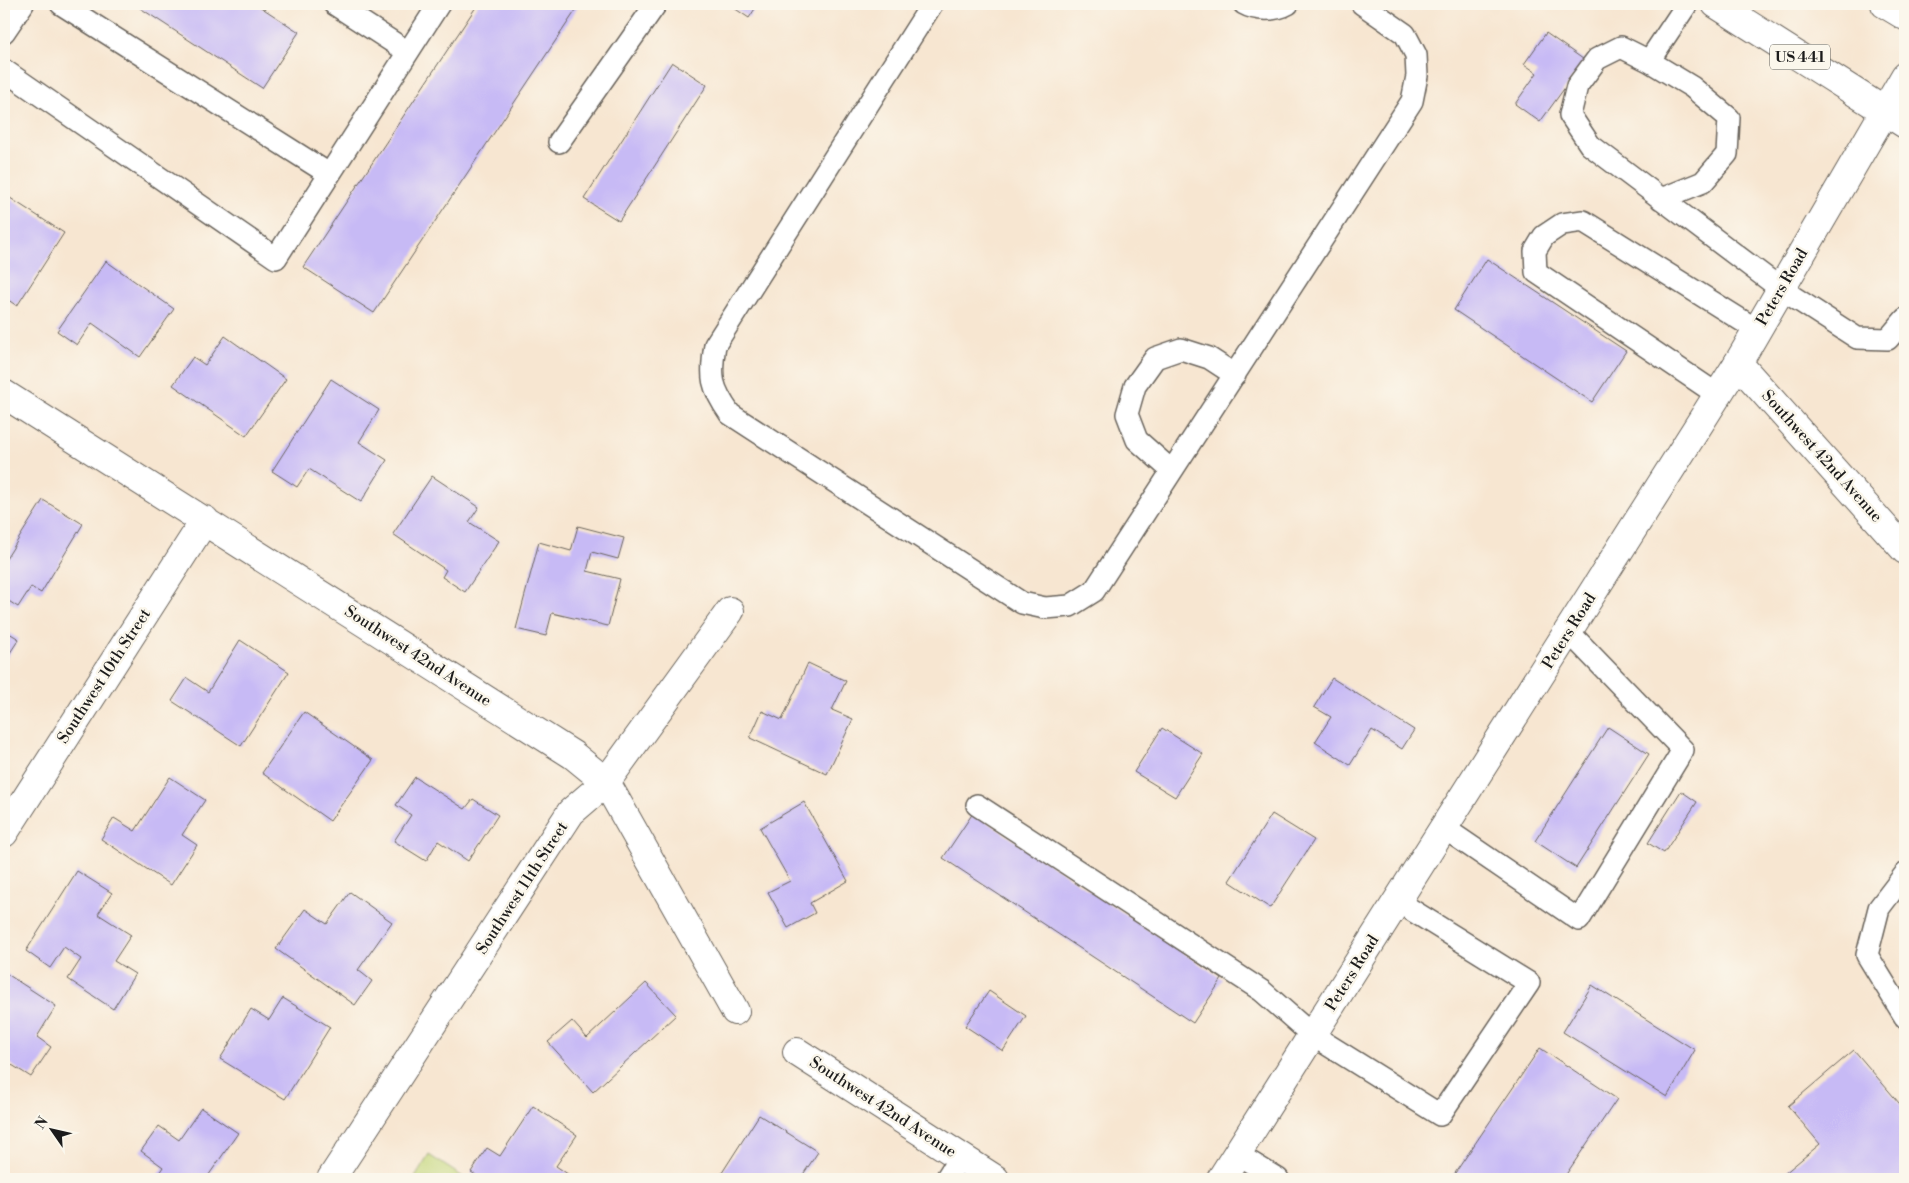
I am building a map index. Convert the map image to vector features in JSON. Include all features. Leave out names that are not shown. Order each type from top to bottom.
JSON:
[{"type":"street","name":"US 441","points":[[1716,4],[1894,118]]},
{"type":"street","points":[[1885,4],[1905,16]]},
{"type":"street","name":"Peters Road","points":[[1221,1179],[1718,395],[1781,289],[1894,118],[1905,76]]},
{"type":"street","name":"Southwest 42nd Avenue","points":[[1738,362],[1905,550]]},
{"type":"street","name":"Southwest 42nd Avenue","points":[[4,394],[573,755],[606,782],[735,1011]]},
{"type":"street","name":"Southwest 10th Street","points":[[4,833],[205,520]]},
{"type":"street","name":"Southwest 11th Street","points":[[332,1179],[571,812],[606,782],[730,612]]},
{"type":"street","name":"Southwest 42nd Avenue","points":[[797,1052],[953,1168],[994,1179]]},
{"type":"lane","points":[[4,32],[23,4]]},
{"type":"lane","points":[[61,4],[330,174]]},
{"type":"lane","points":[[334,4],[408,52]]},
{"type":"lane","points":[[4,70],[276,258],[439,4]]},
{"type":"lane","points":[[560,142],[656,4]]},
{"type":"lane","points":[[932,4],[715,345],[711,372],[718,397],[730,414],[1022,603],[1045,608],[1070,606],[1094,591],[1412,101],[1417,76],[1416,55],[1405,34],[1362,4]]},
{"type":"lane","points":[[1244,4],[1252,8],[1279,8],[1288,4]]},
{"type":"lane","points":[[1649,61],[1687,4]]},
{"type":"lane","points":[[1661,199],[1703,182],[1727,154],[1729,118],[1692,86],[1621,47],[1597,59],[1577,86],[1570,115],[1590,145],[1661,199],[1781,289],[1857,338],[1888,338],[1905,319]]},
{"type":"lane","points":[[1718,395],[1536,272],[1535,251],[1544,236],[1562,224],[1583,221],[1757,330]]},
{"type":"lane","points":[[1172,470],[1137,440],[1127,414],[1134,386],[1155,358],[1180,349],[1209,358],[1235,375]]},
{"type":"lane","points":[[1444,828],[1579,920],[1683,750],[1568,632]]},
{"type":"lane","points":[[977,805],[1262,991],[1312,1035],[1440,1115],[1529,983],[1397,901]]},
{"type":"lane","points":[[1905,874],[1879,908],[1867,955],[1905,1017]]},
{"type":"lane","points":[[1237,1154],[1278,1179]]},
{"type":"green space","points":[[429,1155],[466,1179],[414,1179]]},
{"type":"building","points":[[134,4],[256,4],[299,32],[262,88]]},
{"type":"building","points":[[478,4],[580,4],[374,313],[303,267]]},
{"type":"building","points":[[728,4],[758,4],[749,18]]},
{"type":"building","points":[[1546,33],[1600,71],[1574,75],[1540,122],[1515,104],[1537,73],[1524,64]]},
{"type":"building","points":[[672,62],[707,85],[619,221],[584,199]]},
{"type":"building","points":[[4,194],[64,233],[17,306],[4,297]]},
{"type":"building","points":[[1487,259],[1626,351],[1592,402],[1454,310]]},
{"type":"building","points":[[106,261],[174,309],[140,357],[92,323],[77,345],[57,331]]},
{"type":"building","points":[[225,336],[286,379],[246,436],[173,385],[193,357],[205,365]]},
{"type":"building","points":[[331,379],[379,410],[359,442],[387,460],[361,502],[309,469],[297,487],[272,471]]},
{"type":"building","points":[[432,476],[479,507],[469,522],[499,541],[465,592],[442,577],[446,570],[393,534]]},
{"type":"building","points":[[43,500],[83,524],[41,593],[31,587],[18,607],[4,598],[4,557],[6,559]]},
{"type":"building","points":[[578,526],[624,538],[618,559],[592,552],[587,571],[620,579],[608,626],[552,613],[546,636],[516,629],[539,542],[571,551]]},
{"type":"building","points":[[4,630],[19,639],[4,662]]},
{"type":"building","points":[[240,640],[289,672],[241,746],[172,701],[187,678],[208,692]]},
{"type":"building","points":[[808,663],[846,681],[832,710],[853,719],[827,774],[750,738],[762,711],[782,720]]},
{"type":"building","points":[[1332,678],[1414,730],[1402,749],[1372,730],[1350,765],[1315,742],[1331,717],[1314,707]]},
{"type":"building","points":[[304,712],[373,760],[330,821],[262,773]]},
{"type":"building","points":[[1608,727],[1649,754],[1576,868],[1535,841]]},
{"type":"building","points":[[1162,728],[1203,754],[1175,797],[1134,772]]},
{"type":"building","points":[[170,777],[205,800],[182,835],[197,845],[171,885],[101,839],[114,818],[135,831]]},
{"type":"building","points":[[415,777],[465,809],[473,799],[498,815],[468,861],[438,841],[426,861],[394,841],[411,815],[396,805]]},
{"type":"building","points":[[1681,791],[1697,802],[1664,853],[1648,843]]},
{"type":"building","points":[[804,802],[848,881],[810,903],[815,913],[788,928],[768,892],[790,881],[760,828]]},
{"type":"building","points":[[973,813],[1222,979],[1193,1023],[943,858]]},
{"type":"building","points":[[1272,814],[1314,840],[1270,908],[1229,881]]},
{"type":"building","points":[[77,871],[112,893],[98,914],[131,935],[114,961],[135,974],[113,1009],[68,979],[81,959],[64,947],[50,968],[26,951]]},
{"type":"building","points":[[350,892],[392,922],[358,970],[372,981],[355,1005],[276,949],[305,909],[327,924]]},
{"type":"building","points":[[4,972],[56,1006],[37,1037],[51,1047],[31,1077],[4,1060]]},
{"type":"building","points":[[646,983],[676,1015],[593,1092],[548,1042],[572,1021],[587,1038]]},
{"type":"building","points":[[1592,985],[1695,1050],[1667,1097],[1563,1032]]},
{"type":"building","points":[[989,991],[1026,1016],[1003,1051],[965,1026]]},
{"type":"building","points":[[283,998],[330,1027],[285,1099],[220,1059],[251,1009],[269,1020]]},
{"type":"building","points":[[1540,1048],[1617,1099],[1563,1179],[1451,1179]]},
{"type":"building","points":[[1854,1050],[1905,1110],[1905,1179],[1778,1179],[1820,1144],[1788,1106]]},
{"type":"building","points":[[533,1106],[577,1135],[556,1166],[575,1179],[482,1179],[471,1172],[487,1148],[500,1156]]},
{"type":"building","points":[[201,1108],[238,1133],[206,1179],[155,1179],[163,1167],[141,1151],[159,1126],[179,1140]]},
{"type":"building","points":[[759,1115],[818,1152],[800,1179],[718,1179]]}]
